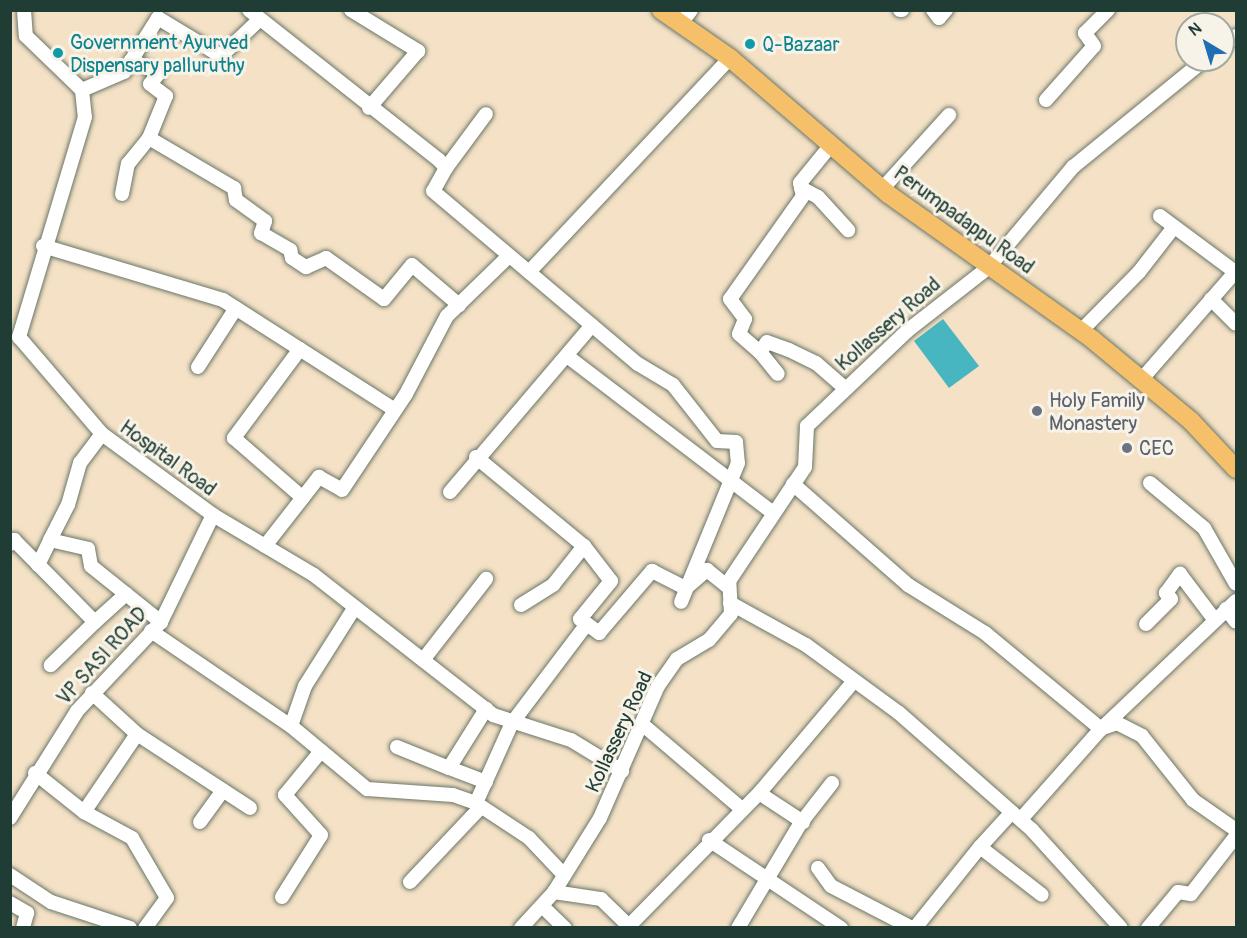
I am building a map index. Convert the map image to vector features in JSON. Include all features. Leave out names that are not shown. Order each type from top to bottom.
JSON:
[{"type":"main road","name":"Perumpadappu Road","points":[[661,10],[686,17],[882,189],[1080,332],[1141,380],[1191,421],[1236,469]]},
{"type":"street","points":[[24,10],[26,36],[82,90],[124,72],[158,18],[221,56],[254,15],[446,168]]},
{"type":"street","points":[[351,10],[418,51],[369,108]]},
{"type":"street","points":[[933,10],[939,18],[946,10]]},
{"type":"street","points":[[1046,100],[1094,46],[1085,33],[1103,13]]},
{"type":"street","points":[[529,272],[730,58]]},
{"type":"street","points":[[122,195],[128,165],[149,138],[166,96],[150,84],[159,73],[131,60]]},
{"type":"street","name":"Kollassery Road","points":[[521,927],[554,892],[564,875],[622,771],[642,724],[677,659],[709,640],[731,614],[729,588],[744,554],[807,461],[804,432],[844,387],[989,267],[1073,167],[1189,72]]},
{"type":"street","name":"Hospital Road","points":[[82,90],[86,117],[43,246],[15,343],[102,434],[213,516],[264,546],[355,607],[486,709],[512,723],[571,740],[622,771]]},
{"type":"street","points":[[486,114],[446,168],[433,191],[638,364],[673,385],[717,441],[736,442],[738,463],[681,602]]},
{"type":"street","points":[[882,189],[949,115]]},
{"type":"street","points":[[149,138],[234,188],[236,200],[265,221],[261,232],[306,267],[326,258],[384,299],[412,265],[459,305]]},
{"type":"street","points":[[778,374],[760,352],[739,334],[745,319],[730,299],[803,196],[801,188],[831,145]]},
{"type":"street","points":[[801,188],[818,197],[848,230]]},
{"type":"street","points":[[1141,380],[1236,271],[1160,216]]},
{"type":"street","points":[[1080,332],[1139,272],[1174,227]]},
{"type":"street","points":[[43,246],[236,308],[395,410]]},
{"type":"street","points":[[264,546],[320,477],[342,490],[395,410],[426,350],[459,305],[509,256]]},
{"type":"street","points":[[1211,299],[1236,324]]},
{"type":"street","points":[[198,367],[236,308]]},
{"type":"street","points":[[450,492],[476,458],[592,325]]},
{"type":"street","points":[[760,352],[767,342],[789,350],[844,387]]},
{"type":"street","points":[[300,349],[234,438],[303,498]]},
{"type":"street","points":[[567,356],[772,513]]},
{"type":"street","points":[[38,565],[68,506],[80,463],[102,434]]},
{"type":"street","points":[[476,458],[584,546],[611,581],[580,619],[599,633],[652,571],[686,588]]},
{"type":"street","points":[[1150,483],[1204,528],[1236,585]]},
{"type":"street","points":[[793,484],[908,585],[985,633],[1101,729]]},
{"type":"street","name":"VP SASI ROAD","points":[[10,818],[35,773],[92,693],[156,626],[213,516]]},
{"type":"street","points":[[10,544],[14,540],[95,622]]},
{"type":"street","points":[[50,540],[88,549],[91,566],[126,594],[156,626],[291,726],[367,789],[453,795],[479,805],[529,838],[564,875]]},
{"type":"street","points":[[522,605],[553,585],[584,546]]},
{"type":"street","points":[[686,588],[707,570],[729,588]]},
{"type":"street","points":[[1146,624],[1171,599],[1166,593],[1180,574],[1214,619]]},
{"type":"street","points":[[423,660],[486,579]]},
{"type":"street","points":[[51,665],[126,594]]},
{"type":"street","points":[[730,603],[806,645],[854,681],[1016,816],[1121,927]]},
{"type":"street","points":[[818,868],[831,886],[914,927],[980,847],[1016,816],[1101,729],[1192,646],[1214,619],[1231,605],[1236,622]]},
{"type":"street","points":[[291,726],[305,686],[355,607]]},
{"type":"street","points":[[410,882],[479,805],[512,723],[587,624]]},
{"type":"street","points":[[554,892],[601,899],[629,927],[709,840],[759,793],[854,681]]},
{"type":"street","points":[[92,693],[137,734],[250,808]]},
{"type":"street","points":[[449,768],[486,709]]},
{"type":"street","points":[[1101,729],[1117,723],[1142,736],[1193,800],[1236,830]]},
{"type":"street","points":[[642,724],[742,809]]},
{"type":"street","points":[[84,812],[137,734]]},
{"type":"street","points":[[397,747],[486,783]]},
{"type":"street","points":[[282,897],[321,835],[285,795],[321,751]]},
{"type":"street","points":[[35,773],[84,812],[132,838],[154,872],[167,898],[146,927]]},
{"type":"street","points":[[738,927],[803,822],[832,783]]},
{"type":"street","points":[[200,822],[223,790]]},
{"type":"street","points":[[759,793],[803,822]]},
{"type":"street","points":[[1148,927],[1178,892],[1191,894],[1236,836]]},
{"type":"street","points":[[709,840],[841,927]]},
{"type":"street","points":[[980,847],[1042,895]]},
{"type":"street","points":[[10,875],[51,902],[130,927]]},
{"type":"street","points":[[10,903],[27,913],[23,927]]},
{"type":"street","points":[[542,906],[565,927]]},
{"type":"water","points":[[943,319],[979,366],[949,388],[914,341]]},
{"type":"place","name":"Q-Bazaar","points":[[750,44]]},
{"type":"place","name":"Government Ayurved Dispensary palluruthy","points":[[58,53]]},
{"type":"place","name":"Holy Family Monastery","points":[[1037,411]]},
{"type":"place","name":"CEC","points":[[1127,448]]}]
